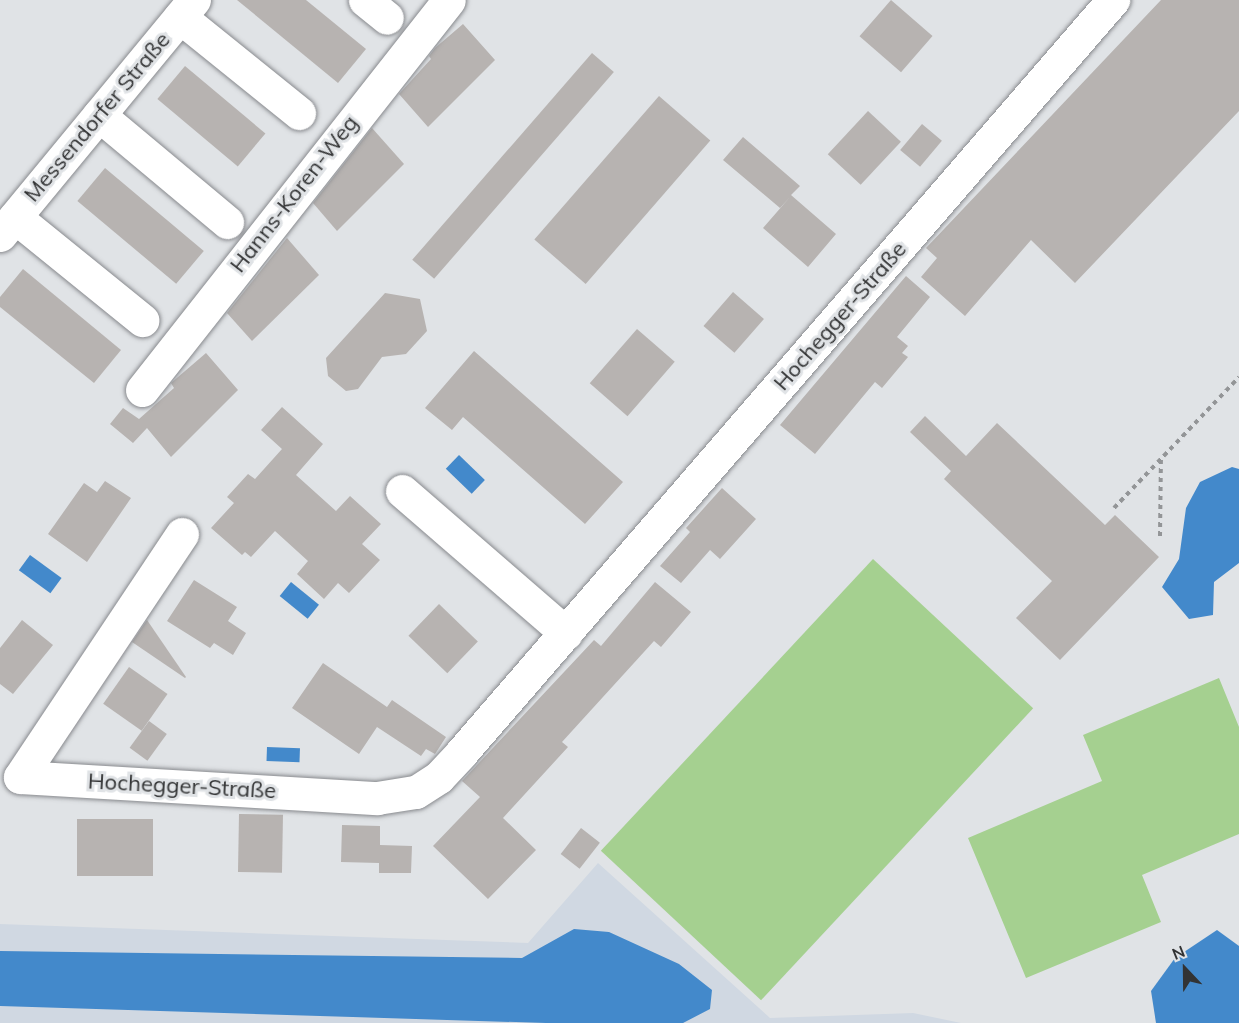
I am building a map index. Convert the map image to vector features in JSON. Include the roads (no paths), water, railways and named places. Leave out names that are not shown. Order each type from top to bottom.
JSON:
[{"type":"street","name":"Hanns-Koren-Weg","points":[[142,390],[449,0]]},
{"type":"street","name":"Hochegger-Straße","points":[[10,776],[377,798],[416,792],[439,777],[1113,0]]},
{"type":"street","points":[[187,9],[300,113]]},
{"type":"street","name":"Messendorfer Straße","points":[[8,226],[187,9]]},
{"type":"street","points":[[99,115],[226,222]]},
{"type":"street","points":[[8,226],[142,320]]},
{"type":"street","points":[[402,490],[566,633]]},
{"type":"street","name":"Hochegger-Straße","points":[[10,776],[182,534]]},
{"type":"water","points":[[459,455],[485,480],[472,494],[446,469]]},
{"type":"water","points":[[1232,467],[1239,469],[1239,563],[1214,582],[1213,615],[1189,619],[1162,587],[1179,559],[1186,508],[1200,482]]},
{"type":"water","points":[[30,555],[62,578],[50,593],[19,570]]},
{"type":"water","points":[[291,582],[319,605],[308,619],[280,596]]},
{"type":"water","points":[[267,747],[300,748],[299,762],[267,761]]},
{"type":"water","points":[[574,929],[609,932],[679,964],[712,990],[710,1009],[683,1023],[546,1023],[0,1006],[0,951],[522,958]]},
{"type":"water","points":[[1217,930],[1239,946],[1239,1023],[1156,1023],[1151,991],[1175,958]]}]
